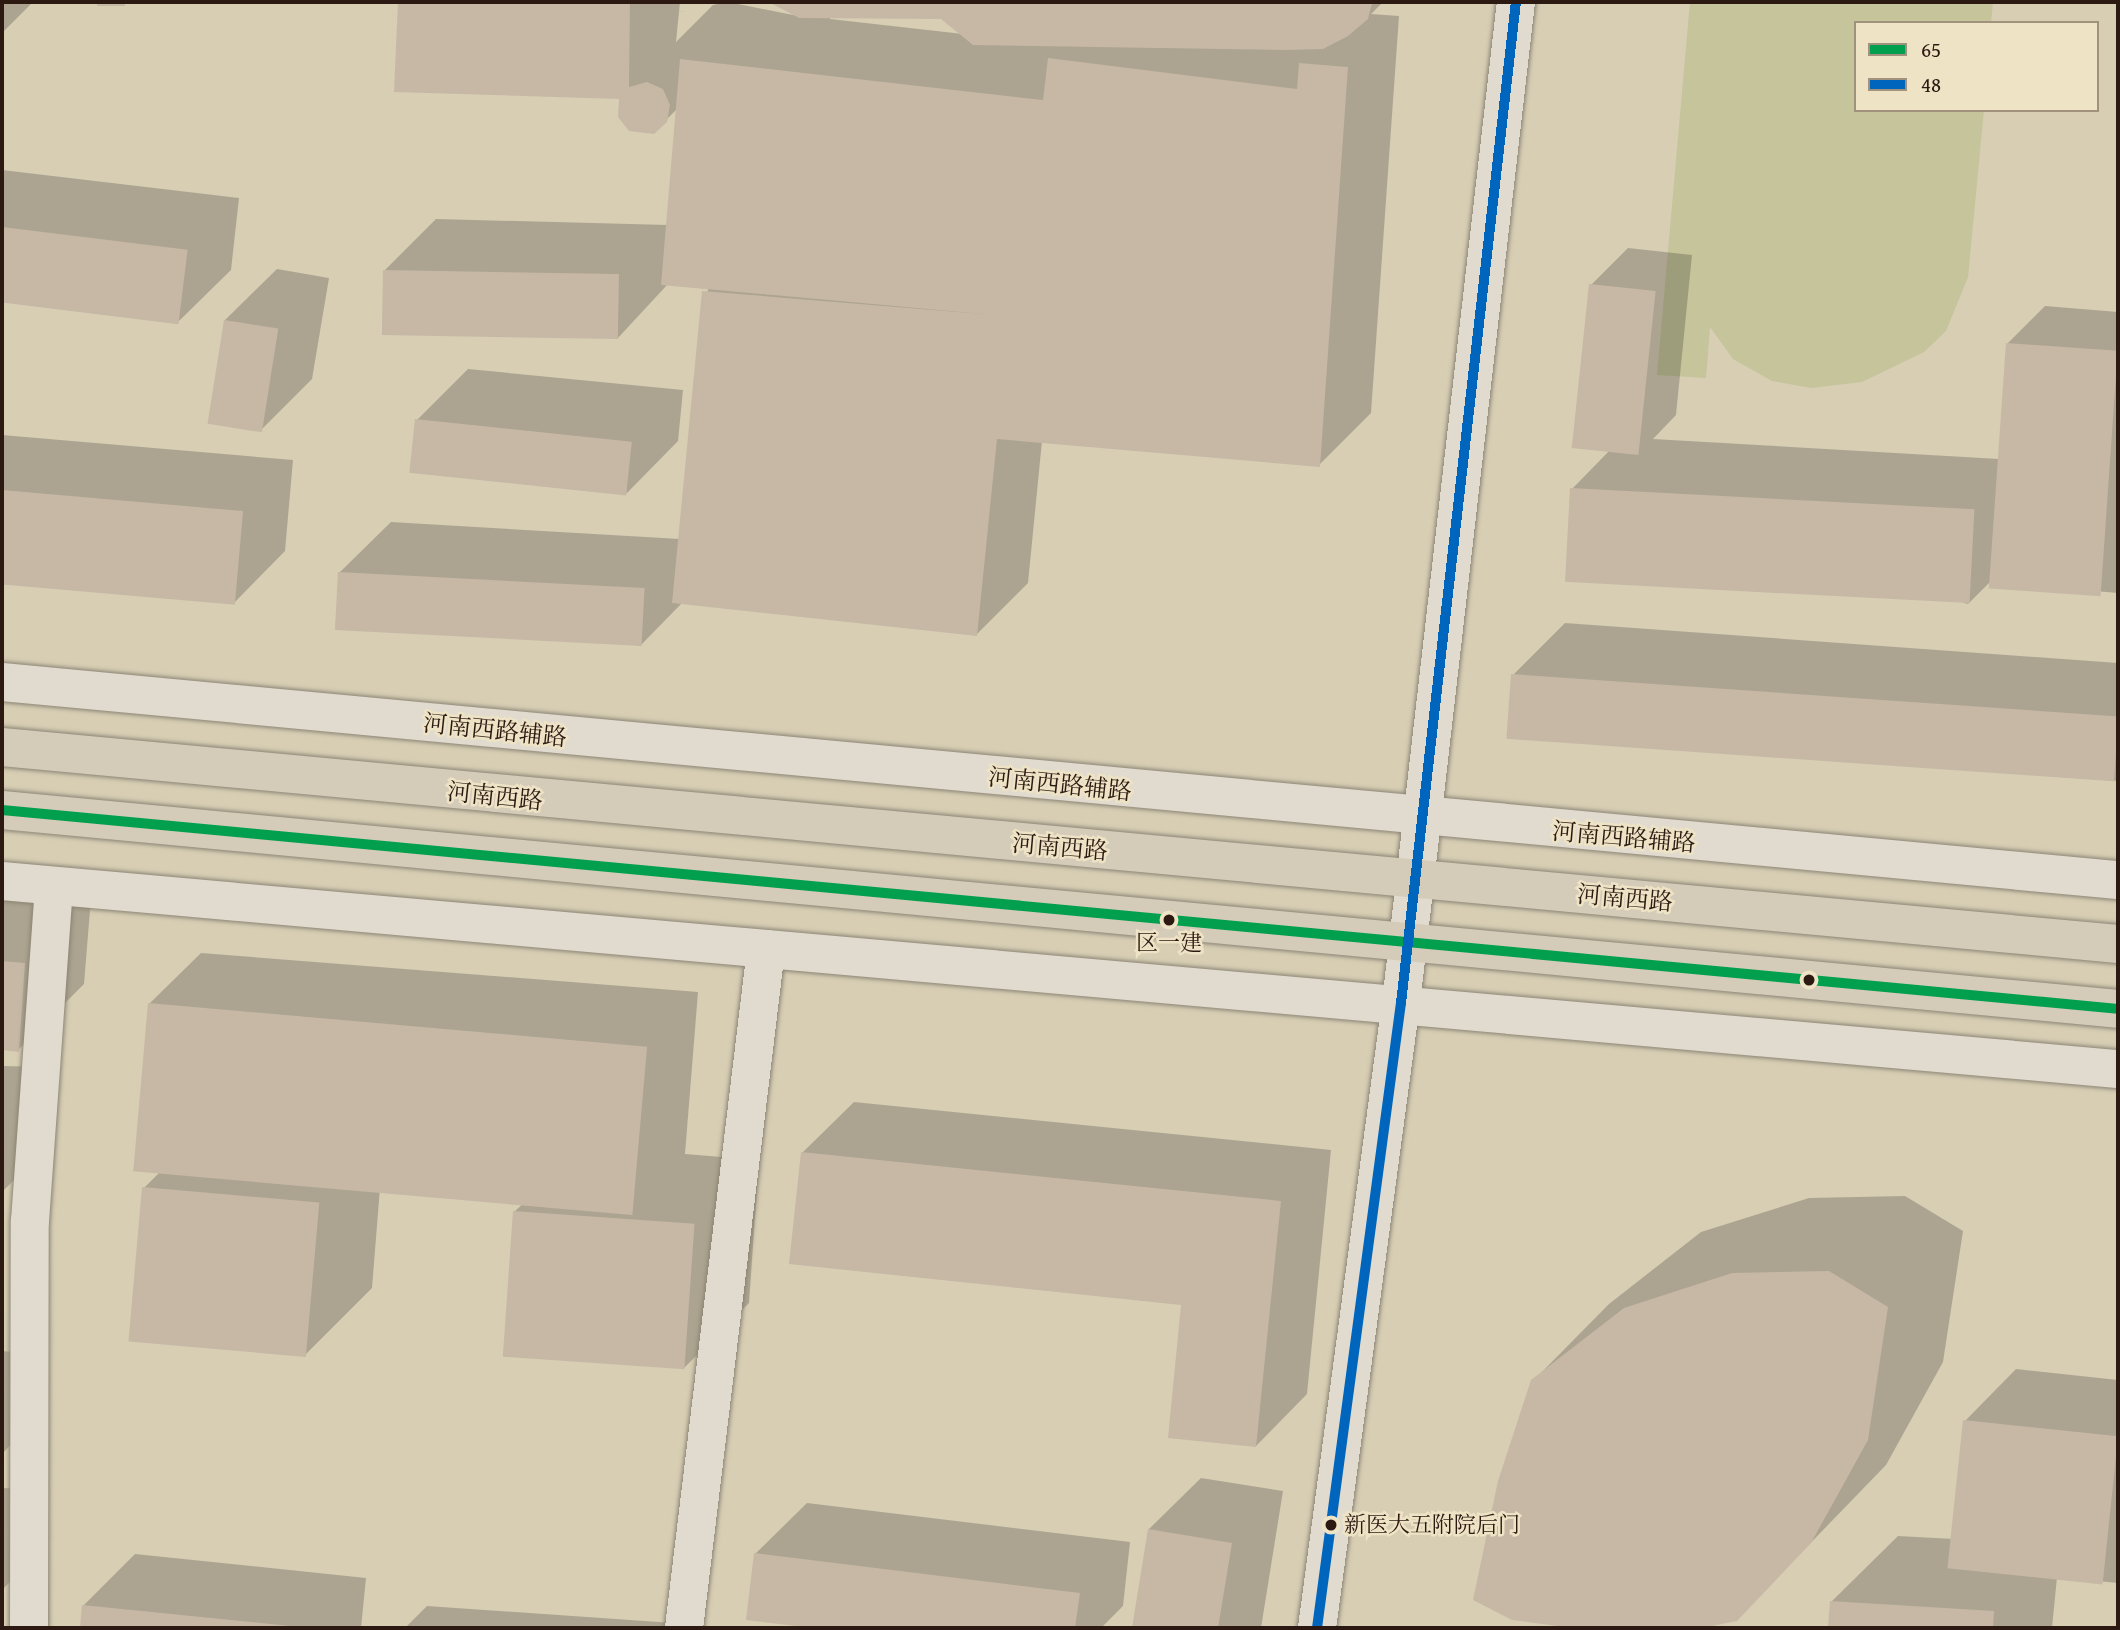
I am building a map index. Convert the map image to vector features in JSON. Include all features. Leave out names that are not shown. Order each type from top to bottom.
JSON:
[{"type":"main road","name":"河南西路","points":[[2,747],[2118,944]]},
{"type":"main road","points":[[2,810],[2118,1009]]},
{"type":"street","points":[[1317,1628],[1409,941],[1419,819],[1516,2]]},
{"type":"street","name":"河南西路辅路","points":[[2,682],[1419,819],[2118,880]]},
{"type":"street","points":[[2,881],[1401,1003],[2118,1069]]},
{"type":"street","points":[[29,1628],[30,1221],[54,887]]},
{"type":"street","points":[[684,1628],[765,949]]},
{"type":"green space","points":[[1690,2],[1993,2],[1991,21],[1854,21],[1854,112],[1984,112],[1968,277],[1946,331],[1924,352],[1862,382],[1811,388],[1772,381],[1733,359],[1710,327],[1706,378],[1657,375]]},
{"type":"building","points":[[97,2],[125,2],[125,6],[97,6]]},
{"type":"building","points":[[398,2],[630,2],[629,87],[647,82],[663,89],[670,105],[667,122],[654,134],[629,131],[618,117],[619,99],[394,92]]},
{"type":"building","points":[[769,2],[1372,3],[1368,19],[1348,36],[1323,49],[1287,50],[973,45],[941,19],[799,18]]},
{"type":"building","points":[[1048,58],[1297,89],[1299,63],[1348,67],[1320,467],[997,439],[977,636],[672,603],[702,291],[994,315],[661,285],[680,59],[1043,100]]},
{"type":"building","points":[[2,227],[188,250],[178,324],[2,303]]},
{"type":"building","points":[[383,270],[619,274],[618,339],[382,335]]},
{"type":"building","points":[[1589,284],[1656,291],[1638,455],[1572,448]]},
{"type":"building","points":[[224,320],[278,329],[262,432],[208,424]]},
{"type":"building","points":[[2006,343],[2118,351],[2101,596],[1989,588]]},
{"type":"building","points":[[415,419],[632,442],[626,495],[409,473]]},
{"type":"building","points":[[1570,488],[1974,509],[1970,603],[1565,582]]},
{"type":"building","points":[[2,490],[243,511],[235,605],[2,584]]},
{"type":"building","points":[[338,572],[645,588],[642,646],[335,630]]},
{"type":"building","points":[[1511,674],[2118,716],[2114,781],[1506,739]]},
{"type":"building","points":[[2,961],[25,963],[19,1052],[2,1050]]},
{"type":"building","points":[[148,1003],[647,1047],[632,1215],[133,1171]]},
{"type":"building","points":[[801,1152],[1281,1201],[1256,1447],[1168,1438],[1181,1305],[789,1264]]},
{"type":"building","points":[[142,1187],[319,1203],[306,1357],[128,1341]]},
{"type":"building","points":[[513,1211],[695,1224],[684,1369],[503,1357]]},
{"type":"building","points":[[1829,1271],[1888,1307],[1868,1440],[1811,1543],[1737,1621],[1702,1628],[1572,1628],[1512,1620],[1473,1600],[1498,1481],[1531,1380],[1624,1308],[1732,1273]]},
{"type":"building","points":[[1963,1420],[2118,1436],[2103,1584],[1947,1568]]},
{"type":"building","points":[[1148,1529],[1232,1543],[1218,1628],[1132,1628]]},
{"type":"building","points":[[754,1553],[1080,1593],[1075,1628],[814,1628],[746,1620]]},
{"type":"building","points":[[1830,1601],[1994,1611],[1993,1628],[1828,1628]]},
{"type":"building","points":[[82,1605],[290,1626],[290,1628],[80,1628]]},
{"type":"transit line","name":"48","points":[[1317,1628],[1401,1003],[1516,2]]},
{"type":"transit line","name":"65","points":[[2,810],[2118,1009]]},
{"type":"place","name":"区一建","points":[[1169,920]]},
{"type":"place","name":"新医大五附院后门","points":[[1331,1525]]}]
